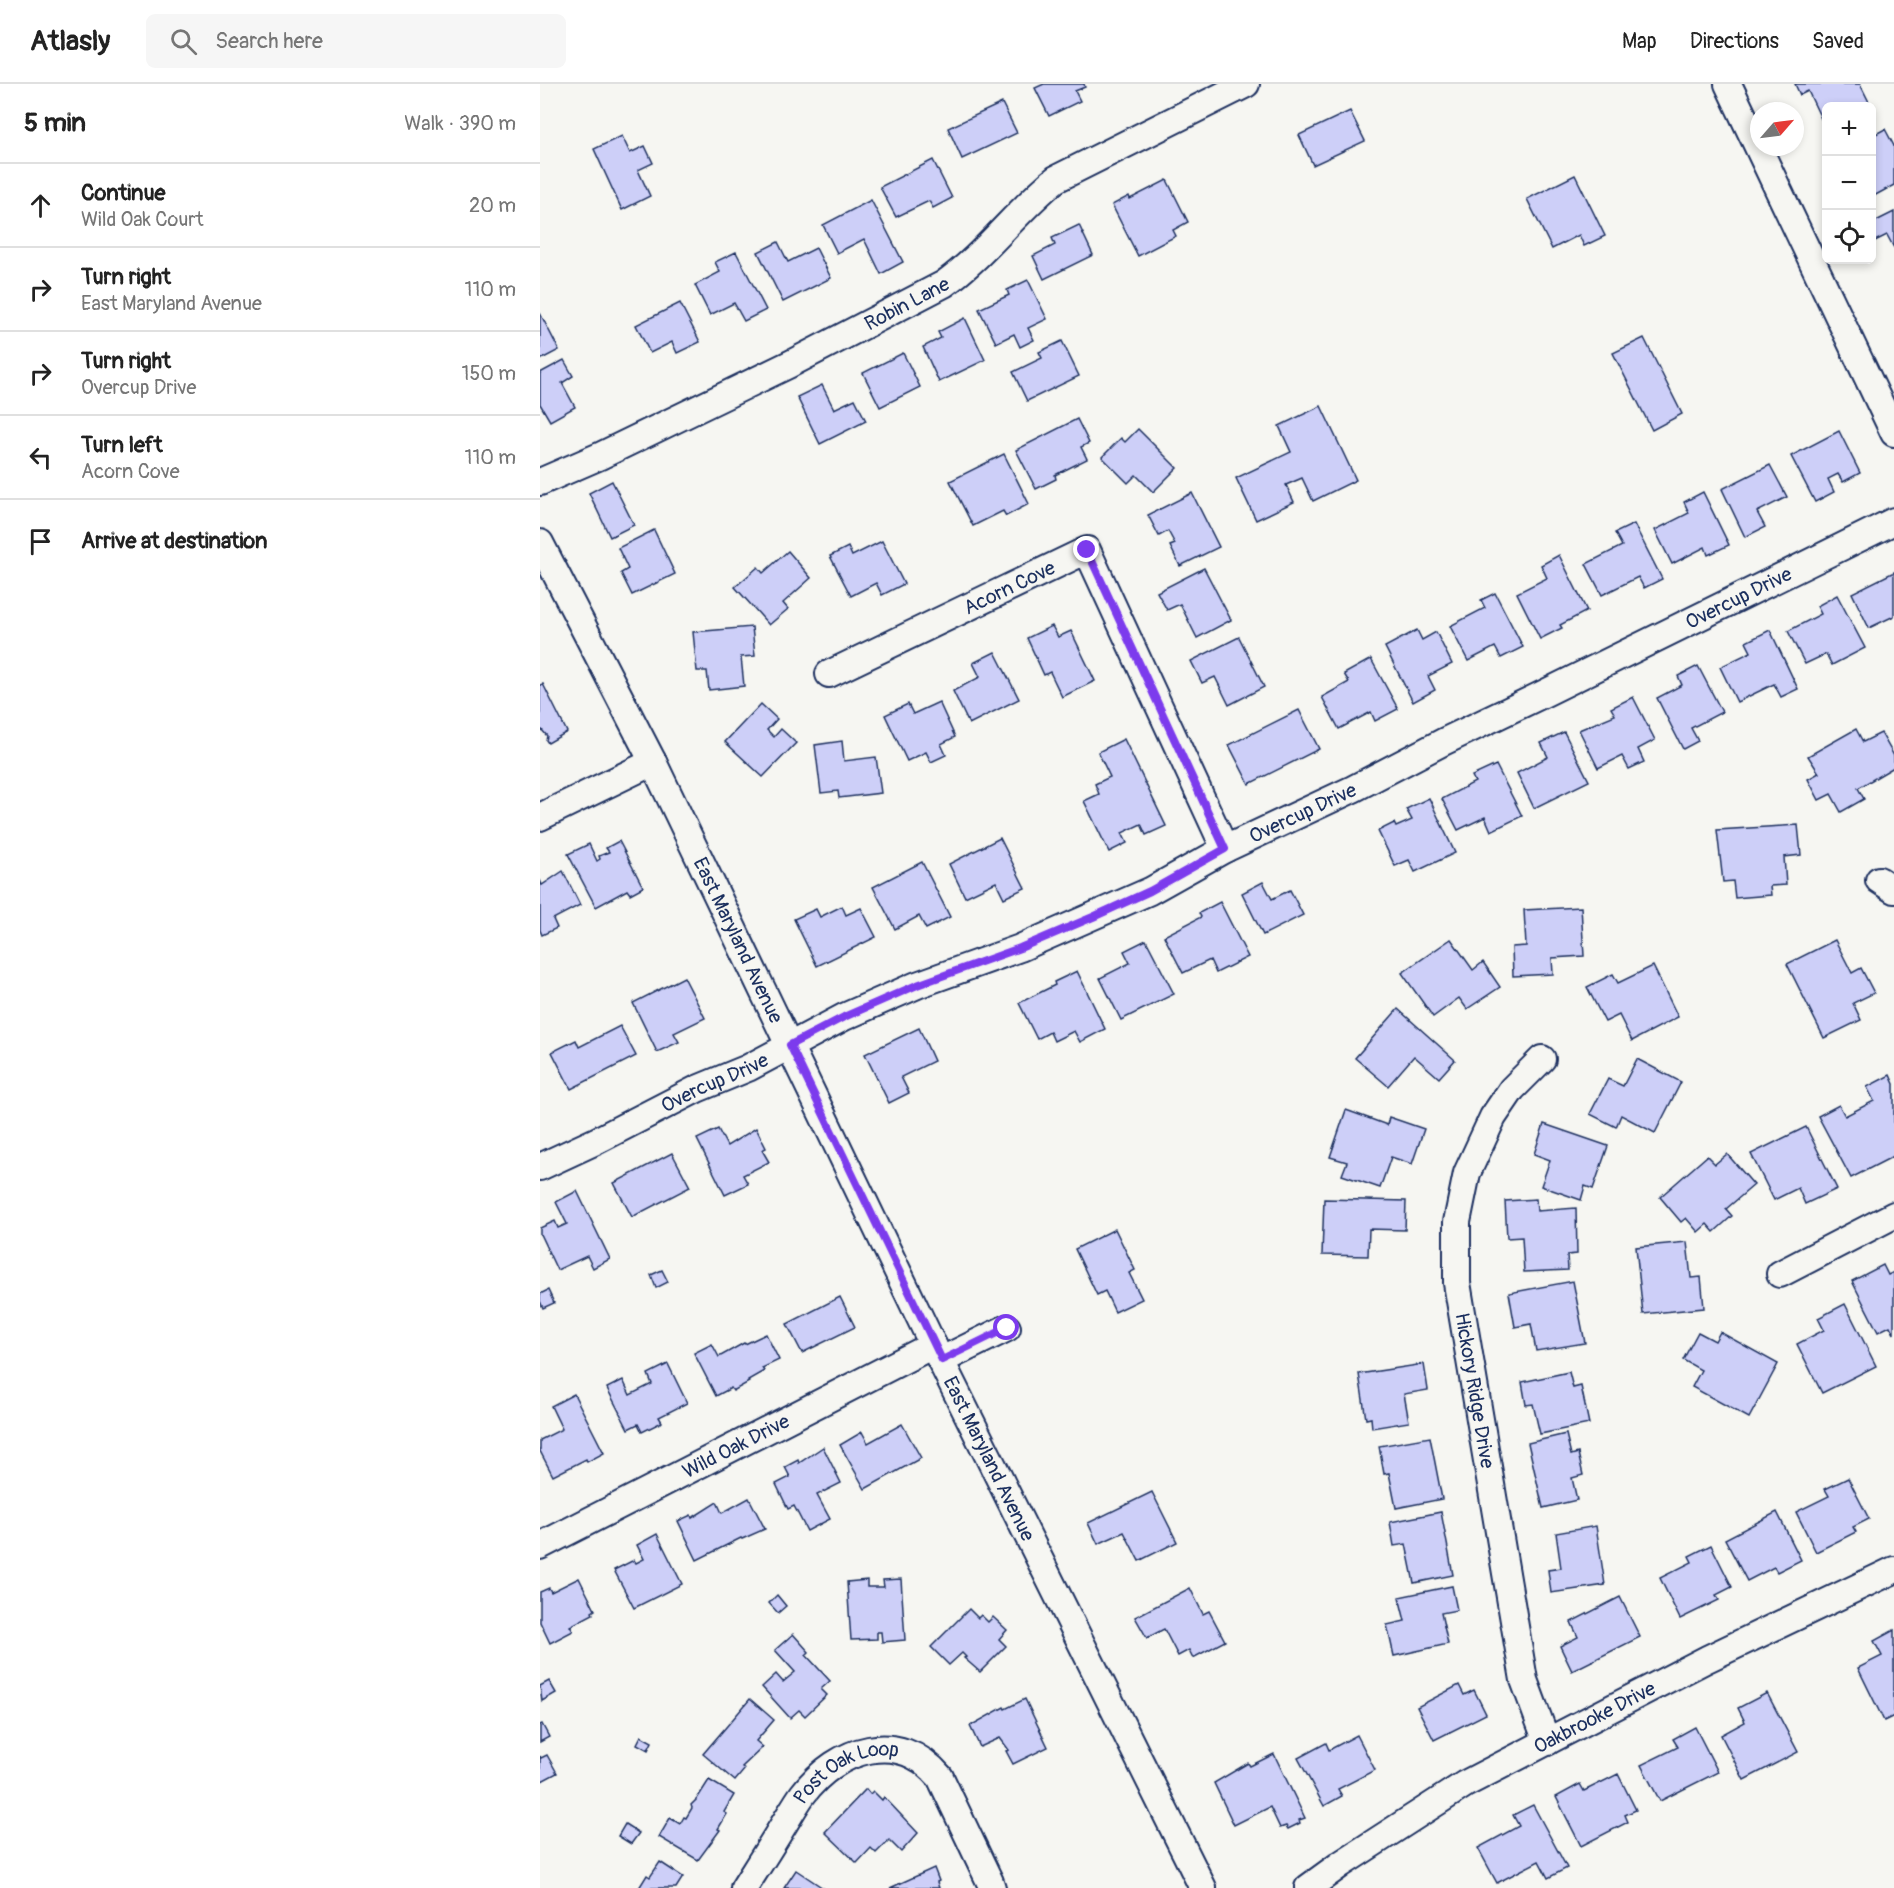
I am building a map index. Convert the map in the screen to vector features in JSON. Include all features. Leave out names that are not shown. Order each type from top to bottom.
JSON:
[{"type":"street","name":"Robin Lane","points":[[540,482],[600,456],[920,298],[959,273],[1056,179],[1246,84]]},
{"type":"street","points":[[1728,84],[1894,433]]},
{"type":"street","name":"Overcup Drive","points":[[540,1167],[697,1089],[748,1068],[844,1017],[917,985],[1020,948],[1150,891],[1225,849],[1353,789],[1443,742],[1894,521]]},
{"type":"street","name":"East Maryland Avenue","points":[[540,543],[653,762],[937,1352],[1203,1888]]},
{"type":"street","name":"Acorn Cove","points":[[829,674],[1087,550],[1225,849]]},
{"type":"street","points":[[540,817],[653,762]]},
{"type":"street","name":"Hickory Ridge Drive","points":[[1542,1059],[1512,1089],[1499,1108],[1467,1173],[1456,1222],[1457,1273],[1464,1332],[1524,1680],[1547,1742]]},
{"type":"street","points":[[1780,1274],[1894,1215]]},
{"type":"street","name":"Wild Oak Drive","points":[[540,1546],[937,1352],[1007,1328]]},
{"type":"street","name":"Oakbrooke Drive","points":[[1308,1888],[1465,1784],[1707,1659],[1894,1570]]},
{"type":"street","name":"Post Oak Loop","points":[[744,1888],[803,1794],[816,1780],[847,1758],[883,1747],[896,1748],[915,1755],[932,1767],[940,1778],[992,1888]]},
{"type":"building","points":[[1044,84],[1084,84],[1085,87],[1075,91],[1080,101],[1049,116],[1035,88]]},
{"type":"building","points":[[1795,84],[1860,84],[1869,102],[1822,102],[1822,121],[1808,91],[1800,95]]},
{"type":"building","points":[[1002,103],[1017,133],[962,159],[948,128]]},
{"type":"building","points":[[1350,111],[1365,141],[1313,165],[1299,135]]},
{"type":"building","points":[[1885,129],[1894,146],[1894,185],[1876,195],[1876,156],[1876,134]]},
{"type":"building","points":[[622,136],[630,153],[645,146],[653,163],[638,170],[650,196],[622,210],[594,149]]},
{"type":"building","points":[[933,160],[952,198],[933,208],[929,201],[896,217],[880,187]]},
{"type":"building","points":[[1575,175],[1605,236],[1584,246],[1579,235],[1552,249],[1527,199]]},
{"type":"building","points":[[1167,180],[1188,222],[1173,230],[1176,236],[1138,256],[1112,205],[1129,196],[1130,199]]},
{"type":"building","points":[[871,200],[903,262],[881,274],[864,239],[837,253],[823,225]]},
{"type":"building","points":[[1894,212],[1894,248],[1887,235],[1876,240],[1876,221]]},
{"type":"building","points":[[1079,225],[1093,255],[1044,279],[1033,256],[1055,245],[1052,238]]},
{"type":"building","points":[[778,242],[788,262],[816,248],[831,278],[783,302],[758,252]]},
{"type":"building","points":[[736,252],[766,310],[744,321],[734,303],[710,315],[695,285],[720,272],[715,262]]},
{"type":"building","points":[[1028,280],[1047,319],[1028,328],[1034,340],[1020,347],[1014,334],[996,343],[979,309],[1009,295],[1007,290]]},
{"type":"building","points":[[680,303],[700,342],[677,353],[672,342],[650,353],[636,325]]},
{"type":"building","points":[[540,313],[559,350],[540,360]]},
{"type":"building","points":[[965,318],[985,360],[939,382],[923,347],[941,338],[938,332]]},
{"type":"building","points":[[1644,338],[1682,414],[1652,430],[1613,353]]},
{"type":"building","points":[[1062,341],[1079,376],[1027,401],[1013,372],[1042,358],[1039,352]]},
{"type":"building","points":[[903,353],[920,387],[880,407],[863,373]]},
{"type":"building","points":[[564,360],[573,376],[562,383],[575,407],[550,421],[540,404],[540,373]]},
{"type":"building","points":[[822,385],[834,409],[855,399],[866,421],[820,444],[797,397]]},
{"type":"building","points":[[1321,406],[1356,480],[1313,501],[1302,478],[1286,485],[1294,502],[1256,520],[1236,478],[1291,452],[1279,426]]},
{"type":"building","points":[[1077,419],[1089,443],[1081,447],[1087,459],[1055,475],[1056,479],[1036,489],[1016,450]]},
{"type":"building","points":[[1138,429],[1177,468],[1153,492],[1136,475],[1128,483],[1102,457],[1121,438],[1125,442]]},
{"type":"building","points":[[1839,431],[1860,473],[1843,482],[1838,474],[1828,479],[1834,492],[1815,502],[1791,456]]},
{"type":"building","points":[[1004,454],[1029,504],[1006,516],[1003,511],[973,526],[950,481]]},
{"type":"building","points":[[1770,465],[1787,497],[1757,512],[1765,527],[1745,537],[1722,489]]},
{"type":"building","points":[[612,481],[634,525],[610,537],[589,493]]},
{"type":"building","points":[[1703,492],[1729,545],[1708,555],[1705,547],[1672,564],[1655,530],[1689,513],[1684,502]]},
{"type":"building","points":[[1192,493],[1219,547],[1180,566],[1170,546],[1175,544],[1168,531],[1159,536],[1148,515]]},
{"type":"building","points":[[1634,524],[1662,579],[1644,588],[1638,577],[1602,595],[1586,564],[1622,546],[1615,533]]},
{"type":"building","points":[[654,530],[675,574],[632,595],[621,573],[628,569],[618,548]]},
{"type":"building","points":[[882,541],[904,584],[882,595],[876,583],[851,596],[830,556],[848,547],[852,556]]},
{"type":"building","points":[[788,551],[811,578],[783,603],[788,609],[769,625],[735,587],[758,567],[763,573]]},
{"type":"building","points":[[1559,555],[1587,611],[1560,625],[1562,628],[1540,639],[1517,593],[1547,578],[1541,565]]},
{"type":"building","points":[[1204,568],[1231,620],[1197,638],[1180,604],[1167,610],[1157,592]]},
{"type":"building","points":[[1894,572],[1894,616],[1869,628],[1852,593]]},
{"type":"building","points":[[1495,593],[1523,647],[1501,658],[1495,647],[1468,661],[1450,626],[1485,608],[1481,600]]},
{"type":"building","points":[[1837,595],[1865,648],[1832,665],[1826,654],[1805,664],[1788,631],[1821,614],[1817,606]]},
{"type":"building","points":[[1052,626],[1058,637],[1071,631],[1095,681],[1062,697],[1050,672],[1044,675],[1027,638]]},
{"type":"building","points":[[752,627],[755,656],[741,657],[744,686],[709,690],[707,671],[697,671],[693,632]]},
{"type":"building","points":[[1417,630],[1422,640],[1436,632],[1452,664],[1428,676],[1435,690],[1413,702],[1385,647]]},
{"type":"building","points":[[1770,630],[1798,689],[1781,697],[1774,684],[1737,702],[1720,667],[1751,652],[1746,642]]},
{"type":"building","points":[[1239,637],[1264,687],[1229,705],[1215,677],[1202,683],[1191,661]]},
{"type":"building","points":[[995,652],[1019,699],[969,724],[953,691],[980,677],[973,663]]},
{"type":"building","points":[[1371,659],[1398,709],[1375,721],[1371,712],[1339,729],[1322,697],[1349,682],[1344,674]]},
{"type":"building","points":[[1698,666],[1722,712],[1691,728],[1698,741],[1683,749],[1657,698],[1682,685],[1678,676]]},
{"type":"building","points":[[543,684],[567,732],[548,743],[547,736],[542,730],[540,731],[540,685]]},
{"type":"building","points":[[1633,697],[1655,740],[1638,749],[1644,762],[1629,769],[1622,756],[1598,768],[1579,730],[1615,715],[1611,708]]},
{"type":"building","points":[[939,702],[955,737],[941,744],[946,755],[931,762],[926,752],[907,761],[885,715],[908,704],[913,714]]},
{"type":"building","points":[[761,704],[777,719],[767,730],[774,737],[781,729],[796,743],[763,777],[725,742]]},
{"type":"building","points":[[1299,710],[1319,749],[1249,784],[1229,745]]},
{"type":"building","points":[[1856,729],[1863,742],[1881,733],[1894,756],[1894,767],[1858,788],[1864,799],[1841,812],[1831,794],[1819,800],[1808,779],[1819,773],[1808,756]]},
{"type":"building","points":[[1564,732],[1589,781],[1534,808],[1517,773],[1548,757],[1541,743]]},
{"type":"building","points":[[1124,739],[1166,826],[1146,835],[1141,824],[1122,833],[1127,843],[1109,852],[1084,801],[1099,794],[1095,784],[1110,777],[1098,752]]},
{"type":"building","points":[[842,741],[844,761],[876,757],[881,793],[839,798],[838,791],[821,793],[815,745]]},
{"type":"building","points":[[1496,765],[1522,816],[1491,831],[1485,817],[1458,830],[1442,799],[1475,782],[1472,776]]},
{"type":"building","points":[[1429,798],[1455,853],[1415,872],[1409,860],[1395,866],[1378,831],[1394,823],[1396,827],[1412,820],[1406,809]]},
{"type":"building","points":[[1798,825],[1801,855],[1784,857],[1786,885],[1770,886],[1771,895],[1735,898],[1733,881],[1723,882],[1717,830]]},
{"type":"building","points":[[1000,838],[1025,888],[1004,898],[996,882],[965,897],[949,864]]},
{"type":"building","points":[[619,841],[643,887],[630,894],[627,890],[596,907],[568,854],[589,844],[597,861],[600,859],[599,856],[609,852],[606,848]]},
{"type":"building","points":[[922,862],[950,917],[926,929],[919,916],[895,929],[873,887]]},
{"type":"building","points":[[563,871],[580,905],[553,919],[557,928],[542,935],[540,930],[540,880],[542,885]]},
{"type":"building","points":[[1263,882],[1272,899],[1290,890],[1303,915],[1263,935],[1242,893]]},
{"type":"building","points":[[1220,902],[1248,957],[1216,973],[1210,960],[1183,973],[1164,936],[1201,917],[1199,913]]},
{"type":"building","points":[[842,906],[846,915],[861,908],[876,937],[817,966],[794,919],[816,909],[820,917]]},
{"type":"building","points":[[1581,907],[1584,956],[1552,958],[1553,974],[1513,976],[1512,947],[1526,946],[1524,910]]},
{"type":"building","points":[[1451,939],[1473,970],[1483,962],[1500,987],[1467,1009],[1459,998],[1433,1017],[1402,973]]},
{"type":"building","points":[[1146,940],[1174,994],[1121,1020],[1100,978],[1130,963],[1124,951]]},
{"type":"building","points":[[1835,940],[1852,973],[1861,968],[1874,993],[1853,1003],[1861,1020],[1824,1038],[1787,964]]},
{"type":"building","points":[[1653,966],[1678,1017],[1632,1041],[1619,1015],[1605,1022],[1587,987],[1613,974],[1618,983]]},
{"type":"building","points":[[1077,971],[1105,1029],[1080,1042],[1074,1031],[1054,1041],[1050,1032],[1037,1039],[1019,1003]]},
{"type":"building","points":[[684,977],[705,1018],[674,1033],[679,1042],[657,1052],[633,1003]]},
{"type":"building","points":[[1398,1009],[1455,1060],[1439,1078],[1414,1056],[1388,1086],[1355,1058]]},
{"type":"building","points":[[620,1026],[636,1056],[571,1089],[552,1052],[576,1040],[579,1047]]},
{"type":"building","points":[[919,1028],[934,1061],[901,1077],[909,1093],[889,1103],[865,1054]]},
{"type":"building","points":[[1637,1059],[1681,1082],[1655,1133],[1621,1115],[1616,1127],[1590,1114],[1608,1079],[1623,1086]]},
{"type":"building","points":[[1890,1075],[1894,1084],[1894,1156],[1851,1178],[1818,1116],[1839,1105],[1845,1116],[1874,1101],[1867,1087]]},
{"type":"building","points":[[1346,1110],[1387,1125],[1389,1117],[1424,1129],[1412,1164],[1391,1157],[1380,1188],[1342,1175],[1347,1162],[1330,1157]]},
{"type":"building","points":[[1544,1124],[1608,1146],[1593,1189],[1585,1186],[1581,1200],[1541,1186],[1550,1160],[1534,1154]]},
{"type":"building","points":[[1806,1127],[1837,1189],[1805,1204],[1798,1188],[1774,1200],[1751,1154]]},
{"type":"building","points":[[756,1128],[766,1148],[762,1150],[769,1162],[743,1175],[748,1184],[725,1195],[697,1139],[718,1129],[727,1146]]},
{"type":"building","points":[[672,1153],[690,1187],[632,1217],[614,1183]]},
{"type":"building","points":[[1727,1154],[1754,1185],[1726,1209],[1732,1216],[1714,1232],[1707,1224],[1698,1232],[1686,1218],[1681,1222],[1660,1197],[1707,1156],[1715,1164]]},
{"type":"building","points":[[577,1191],[610,1259],[593,1268],[587,1256],[557,1270],[540,1234],[540,1228],[555,1221],[558,1228],[567,1224],[556,1202]]},
{"type":"building","points":[[1324,1199],[1406,1201],[1405,1230],[1369,1229],[1368,1256],[1322,1255]]},
{"type":"building","points":[[1536,1199],[1537,1211],[1576,1208],[1577,1254],[1567,1255],[1568,1270],[1524,1272],[1522,1237],[1507,1238],[1505,1201]]},
{"type":"building","points":[[1115,1229],[1135,1270],[1129,1273],[1142,1299],[1115,1312],[1105,1291],[1097,1295],[1075,1249]]},
{"type":"building","points":[[1687,1242],[1691,1278],[1701,1277],[1704,1308],[1643,1314],[1636,1247]]},
{"type":"building","points":[[1883,1265],[1888,1275],[1894,1272],[1894,1334],[1890,1326],[1878,1332],[1852,1281]]},
{"type":"building","points":[[662,1270],[668,1282],[656,1288],[651,1275]]},
{"type":"building","points":[[1573,1281],[1585,1343],[1536,1351],[1531,1324],[1515,1327],[1509,1293]]},
{"type":"building","points":[[548,1290],[554,1303],[543,1308],[540,1294]]},
{"type":"building","points":[[840,1297],[855,1327],[802,1353],[787,1324]]},
{"type":"building","points":[[1845,1304],[1876,1366],[1822,1393],[1797,1344],[1824,1330],[1818,1318]]},
{"type":"building","points":[[1698,1332],[1715,1341],[1720,1332],[1778,1364],[1749,1418],[1692,1387],[1701,1370],[1683,1360]]},
{"type":"building","points":[[766,1334],[779,1360],[762,1368],[764,1371],[748,1380],[749,1382],[733,1391],[731,1388],[716,1396],[694,1353],[712,1344],[719,1357]]},
{"type":"building","points":[[668,1364],[687,1403],[659,1417],[662,1422],[642,1432],[638,1424],[628,1429],[607,1388],[623,1380],[630,1395],[652,1384],[648,1374]]},
{"type":"building","points":[[1424,1364],[1428,1390],[1404,1394],[1409,1422],[1372,1428],[1371,1418],[1366,1419],[1359,1374]]},
{"type":"building","points":[[1569,1372],[1573,1388],[1581,1386],[1589,1424],[1540,1434],[1533,1404],[1526,1405],[1522,1382]]},
{"type":"building","points":[[574,1394],[604,1453],[587,1462],[586,1459],[553,1476],[540,1451],[540,1440],[562,1429],[551,1406]]},
{"type":"building","points":[[902,1424],[921,1458],[865,1489],[840,1445],[862,1432],[868,1443]]},
{"type":"building","points":[[1566,1434],[1571,1455],[1578,1453],[1583,1475],[1572,1478],[1577,1500],[1543,1508],[1528,1443]]},
{"type":"building","points":[[1430,1437],[1442,1499],[1396,1508],[1389,1473],[1384,1474],[1379,1446]]},
{"type":"building","points":[[823,1447],[841,1483],[817,1495],[830,1519],[807,1531],[794,1506],[788,1509],[776,1484],[790,1477],[785,1467],[798,1460],[799,1463]]},
{"type":"building","points":[[1848,1478],[1869,1519],[1853,1527],[1856,1532],[1816,1552],[1796,1512],[1829,1496],[1825,1489]]},
{"type":"building","points":[[1152,1492],[1177,1542],[1139,1561],[1124,1532],[1098,1544],[1088,1523]]},
{"type":"building","points":[[749,1498],[765,1529],[697,1560],[678,1521],[691,1515],[692,1518],[717,1502],[722,1513]]},
{"type":"building","points":[[1441,1512],[1453,1575],[1414,1583],[1406,1544],[1394,1546],[1390,1522]]},
{"type":"building","points":[[1777,1512],[1801,1560],[1777,1572],[1774,1567],[1747,1581],[1725,1539]]},
{"type":"building","points":[[1596,1526],[1605,1585],[1551,1593],[1548,1570],[1561,1568],[1556,1533]]},
{"type":"building","points":[[657,1534],[682,1584],[634,1608],[614,1570],[634,1560],[636,1563],[644,1559],[637,1545]]},
{"type":"building","points":[[1711,1545],[1732,1587],[1716,1595],[1719,1600],[1680,1619],[1660,1578],[1692,1562],[1689,1556]]},
{"type":"building","points":[[579,1578],[595,1610],[593,1614],[570,1626],[573,1631],[550,1643],[540,1622],[540,1592],[549,1588],[551,1592]]},
{"type":"building","points":[[901,1579],[905,1640],[882,1642],[881,1632],[877,1632],[877,1639],[851,1640],[847,1582],[867,1580],[867,1587],[884,1587],[883,1580]]},
{"type":"building","points":[[1452,1586],[1457,1610],[1441,1613],[1448,1644],[1394,1656],[1387,1625],[1405,1621],[1399,1597]]},
{"type":"building","points":[[1190,1588],[1203,1614],[1209,1611],[1225,1641],[1193,1658],[1189,1650],[1178,1656],[1164,1629],[1147,1638],[1135,1617]]},
{"type":"building","points":[[777,1595],[786,1606],[778,1613],[769,1603]]},
{"type":"building","points":[[1620,1597],[1640,1637],[1572,1671],[1560,1646],[1578,1637],[1571,1622]]},
{"type":"building","points":[[969,1609],[978,1618],[981,1615],[988,1622],[993,1617],[1007,1630],[999,1639],[1006,1646],[980,1672],[964,1658],[966,1657],[962,1653],[949,1665],[931,1647]]},
{"type":"building","points":[[1894,1630],[1894,1716],[1884,1721],[1858,1668],[1882,1656],[1874,1641]]},
{"type":"building","points":[[793,1634],[809,1652],[806,1655],[830,1681],[821,1689],[827,1695],[805,1716],[799,1710],[790,1718],[762,1687],[776,1674],[783,1682],[795,1672],[775,1650]]},
{"type":"building","points":[[549,1681],[556,1693],[542,1701],[540,1686]]},
{"type":"building","points":[[1459,1685],[1464,1695],[1474,1690],[1486,1714],[1434,1740],[1417,1707]]},
{"type":"building","points":[[1767,1693],[1798,1752],[1744,1780],[1721,1735],[1745,1722],[1738,1708]]},
{"type":"building","points":[[750,1699],[774,1720],[756,1741],[763,1747],[742,1767],[745,1769],[735,1781],[703,1754]]},
{"type":"building","points":[[1025,1699],[1048,1747],[1013,1764],[1006,1751],[1009,1750],[1000,1738],[980,1747],[970,1726],[1004,1707],[1005,1709]]},
{"type":"building","points":[[542,1724],[549,1737],[540,1742],[540,1725]]},
{"type":"building","points":[[1695,1727],[1718,1772],[1660,1801],[1641,1765],[1678,1747],[1673,1739]]},
{"type":"building","points":[[1357,1735],[1375,1770],[1338,1789],[1342,1796],[1324,1806],[1298,1758],[1326,1743],[1329,1750]]},
{"type":"building","points":[[641,1736],[652,1742],[648,1750],[637,1744]]},
{"type":"building","points":[[1274,1754],[1305,1818],[1288,1829],[1286,1826],[1280,1828],[1270,1807],[1234,1825],[1214,1783],[1248,1763],[1250,1766]]},
{"type":"building","points":[[547,1755],[557,1773],[540,1782],[540,1756],[541,1758]]},
{"type":"building","points":[[1618,1774],[1636,1810],[1625,1815],[1628,1822],[1581,1846],[1556,1797],[1580,1784],[1584,1791]]},
{"type":"building","points":[[709,1780],[734,1795],[724,1812],[727,1814],[718,1829],[720,1830],[698,1860],[659,1837],[670,1818],[680,1824],[684,1817],[686,1818],[692,1808],[691,1805]]},
{"type":"building","points":[[866,1789],[870,1794],[873,1791],[882,1800],[884,1797],[918,1833],[901,1852],[889,1840],[876,1853],[871,1848],[857,1863],[825,1832]]},
{"type":"building","points":[[1533,1805],[1567,1868],[1548,1878],[1539,1861],[1497,1883],[1478,1848],[1519,1826],[1513,1815]]},
{"type":"building","points":[[625,1824],[639,1833],[631,1844],[618,1836]]},
{"type":"building","points":[[660,1862],[683,1877],[676,1888],[639,1888],[647,1875],[650,1877]]},
{"type":"building","points":[[934,1868],[939,1888],[890,1888]]},
{"type":"building","points":[[796,1870],[823,1888],[784,1888]]},
{"type":"route","points":[[1007,1328],[942,1360],[790,1045],[844,1017],[917,985],[1020,948],[1093,917],[1150,891],[1225,849],[1087,550]]}]
